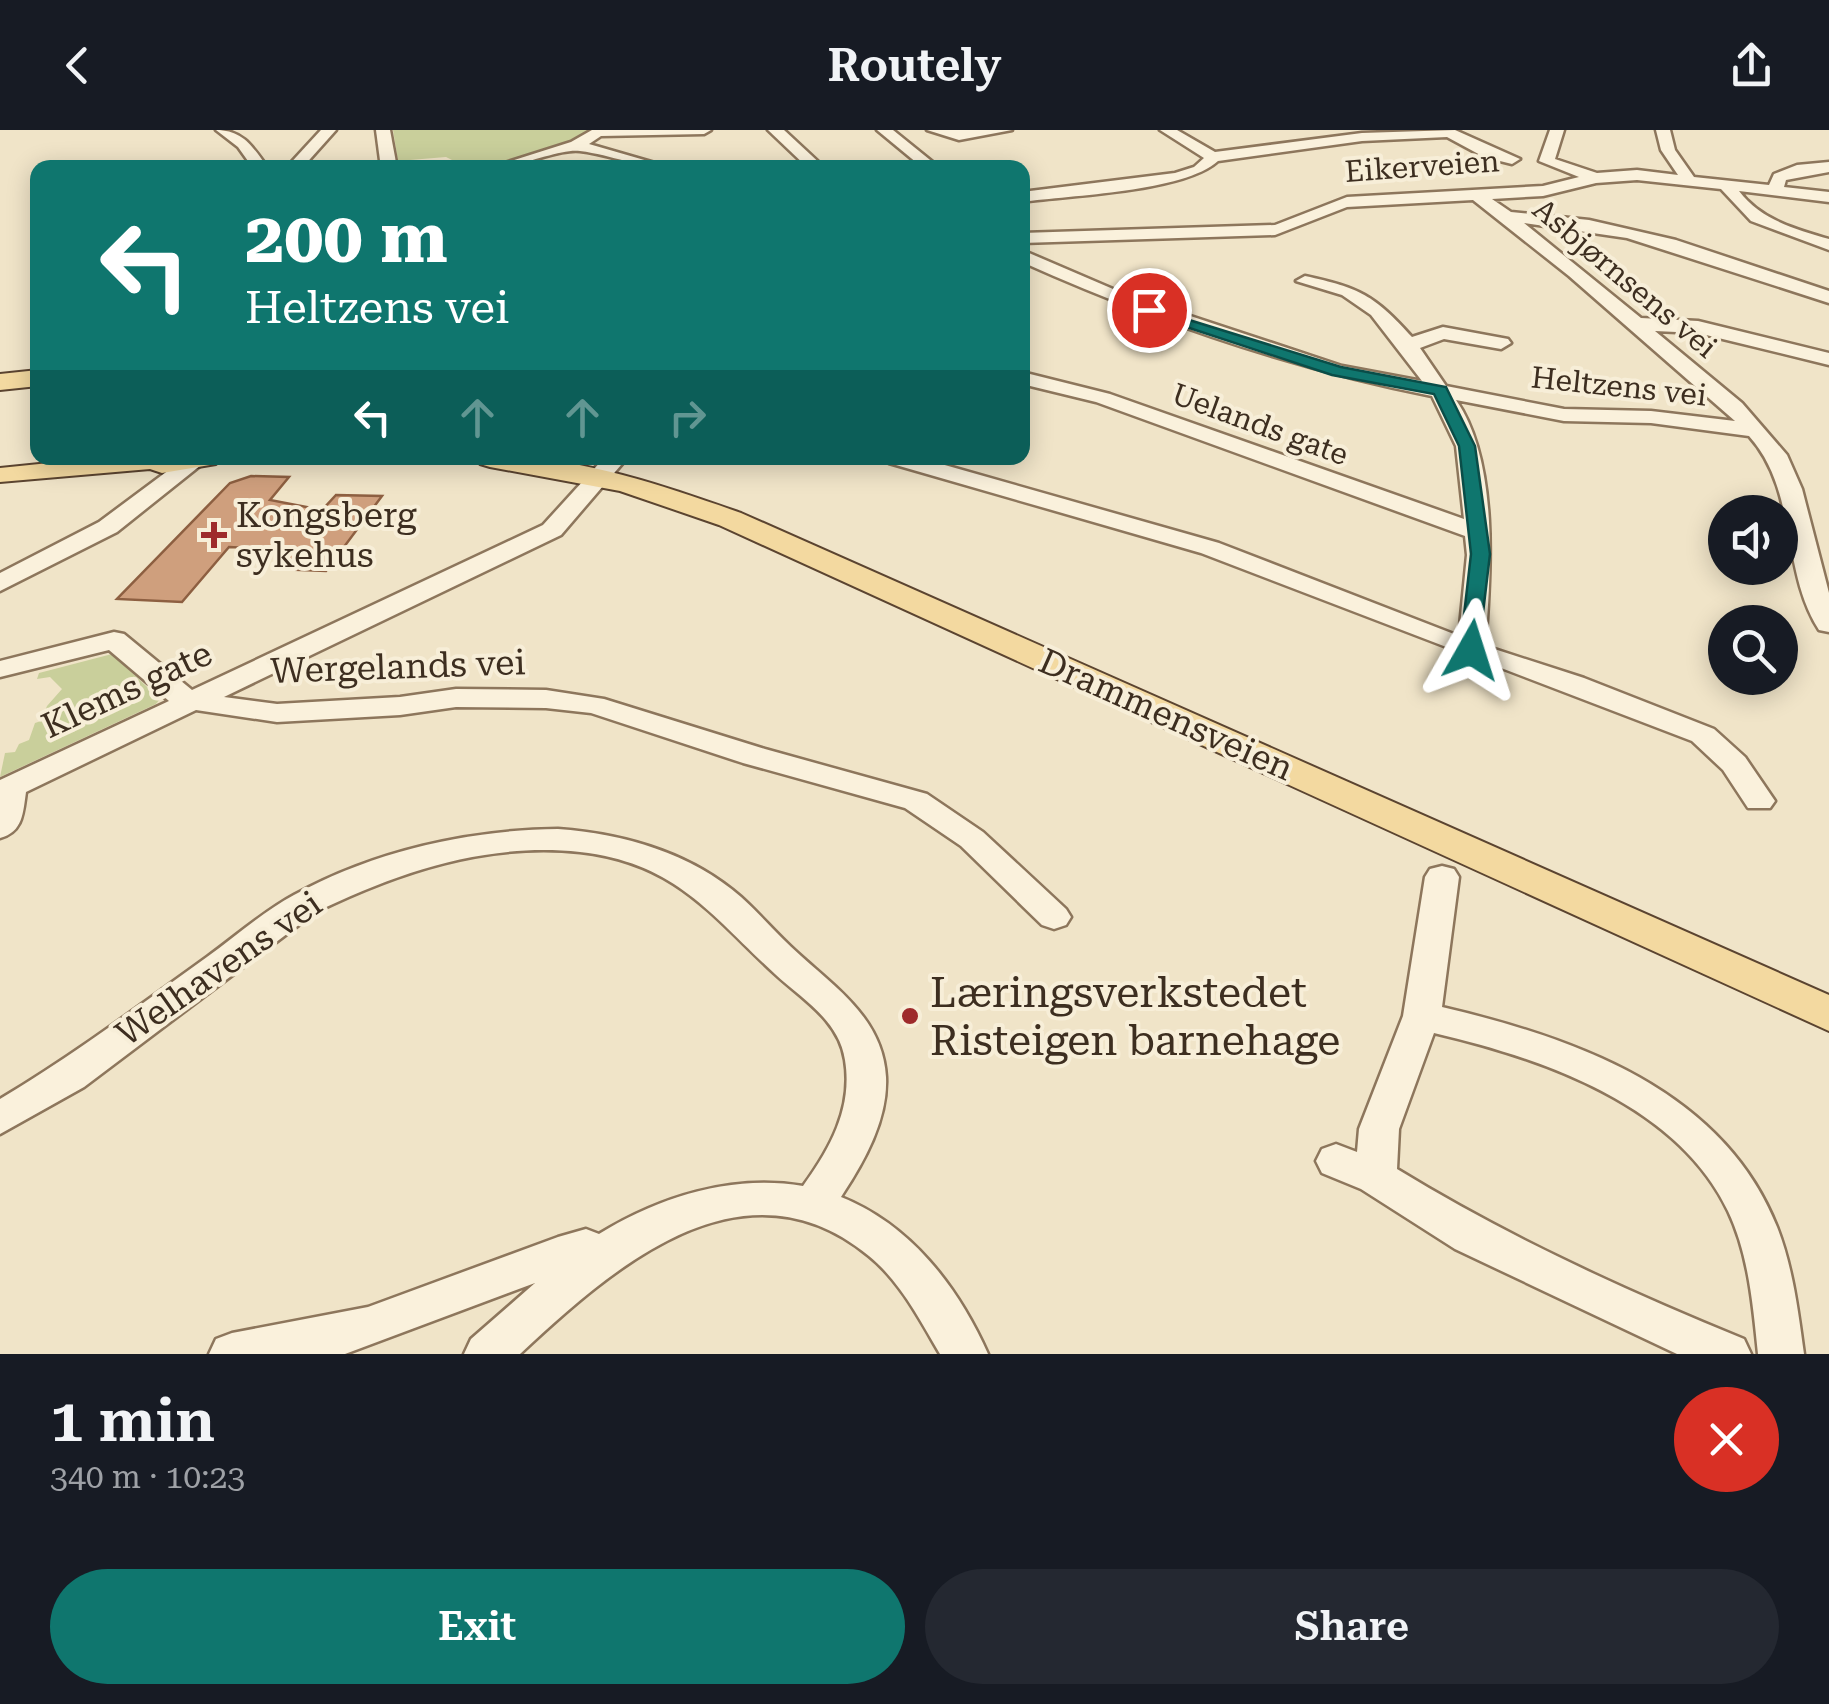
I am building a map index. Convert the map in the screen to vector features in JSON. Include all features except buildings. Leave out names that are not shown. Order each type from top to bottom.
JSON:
[{"type":"main road","points":[[0,382],[30,379]]},
{"type":"main road","points":[[3,476],[54,465]]},
{"type":"main road","points":[[3,476],[113,465]]},
{"type":"main road","name":"Drammensveien","points":[[580,465],[606,467],[740,523],[1829,1014]]},
{"type":"street","points":[[223,130],[243,144],[255,160]]},
{"type":"street","points":[[301,160],[329,130]]},
{"type":"street","points":[[383,130],[388,160]]},
{"type":"street","points":[[538,160],[602,131],[704,130]]},
{"type":"street","points":[[775,130],[809,160]]},
{"type":"street","points":[[884,130],[923,160]]},
{"type":"street","points":[[934,130],[958,136],[1005,130]]},
{"type":"street","points":[[1167,130],[1213,157]]},
{"type":"street","points":[[1558,130],[1548,161],[1596,178]]},
{"type":"street","points":[[1663,130],[1668,150],[1688,179]]},
{"type":"street","points":[[1030,196],[1177,177],[1199,170],[1213,157],[1362,137],[1450,132],[1488,154],[1512,159]]},
{"type":"street","points":[[576,145],[634,160]]},
{"type":"street","points":[[1774,190],[1779,177],[1786,173],[1829,167]]},
{"type":"street","name":"Eikerveien","points":[[1030,238],[1275,230],[1305,223],[1336,204],[1543,191],[1596,178],[1637,174],[1829,197]]},
{"type":"street","points":[[1726,184],[1739,206],[1752,217],[1829,245]]},
{"type":"street","name":"Asbjørnsens vei","points":[[1476,194],[1637,324],[1754,430],[1783,468],[1805,568],[1829,624]]},
{"type":"street","points":[[1505,217],[1550,219],[1652,238],[1829,296]]},
{"type":"street","name":"Heltzens vei","points":[[1030,260],[1120,299],[1366,378],[1564,415],[1651,417],[1754,430]]},
{"type":"street","points":[[1305,281],[1360,298],[1378,312],[1441,390],[1467,446],[1480,554],[1471,650]]},
{"type":"street","points":[[1637,324],[1698,327],[1829,358]]},
{"type":"street","points":[[1408,346],[1443,333],[1501,344]]},
{"type":"street","name":"Uelands gate","points":[[1030,380],[1103,398],[1475,531]]},
{"type":"street","points":[[149,496],[153,465]]},
{"type":"street","points":[[0,583],[108,528],[192,465]]},
{"type":"street","points":[[920,465],[1210,548],[1703,735],[1734,764],[1759,801]]},
{"type":"street","name":"Klems gate","points":[[0,828],[6,821],[6,789],[552,530],[572,513],[606,467]]},
{"type":"street","name":"Wergelands vei","points":[[0,670],[114,640],[173,692],[194,702],[277,713],[506,696],[594,705],[916,801],[972,839],[1054,916]]},
{"type":"street","name":"Welhavens vei","points":[[0,1118],[70,1076],[304,904],[346,883],[443,851],[498,842],[560,840],[632,851],[678,870],[723,900],[785,962],[844,1012],[857,1034],[865,1060],[865,1110],[836,1173],[814,1203]]},
{"type":"street","points":[[1376,1177],[1379,1129],[1422,1016],[1442,876]]},
{"type":"street","points":[[1422,1016],[1483,1031],[1584,1067],[1659,1110],[1685,1130],[1713,1157],[1740,1194],[1763,1245],[1781,1354]]},
{"type":"street","points":[[1336,1162],[1376,1177],[1470,1236],[1646,1320],[1728,1354]]},
{"type":"street","points":[[487,1354],[602,1255],[678,1214],[728,1202],[780,1198],[814,1203],[883,1240],[908,1266],[965,1354]]},
{"type":"street","points":[[232,1354],[362,1329],[448,1300],[517,1269],[586,1248],[602,1255]]},
{"type":"green space","points":[[393,130],[593,130],[575,143],[513,160],[398,160]]},
{"type":"green space","points":[[112,654],[160,699],[156,704],[0,777],[5,753],[15,752],[19,744],[29,740],[35,723],[41,721],[47,706],[62,689],[50,677],[37,679],[39,673]]},
{"type":"place","name":"Kongsberg sykehus","points":[[214,535]]},
{"type":"place","name":"Læringsverkstedet Risteigen barnehage","points":[[910,1016]]},
{"type":"route","points":[[1149,310],[1338,371],[1441,390],[1467,446],[1480,554],[1471,650]]}]
